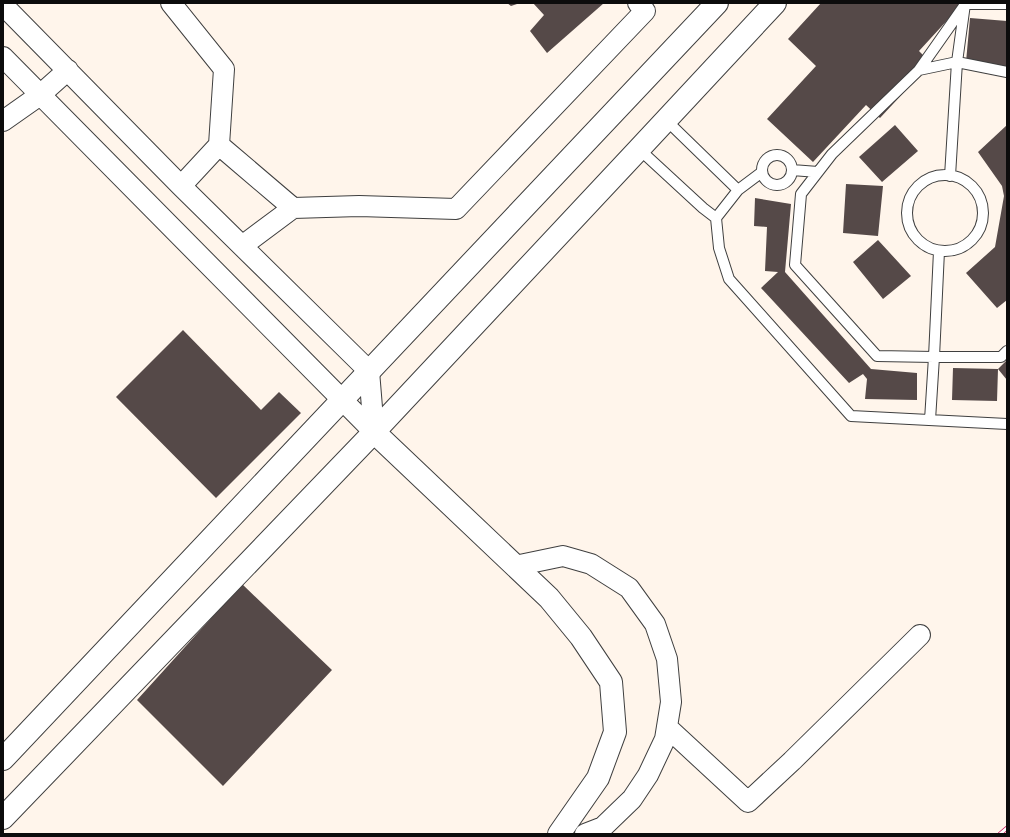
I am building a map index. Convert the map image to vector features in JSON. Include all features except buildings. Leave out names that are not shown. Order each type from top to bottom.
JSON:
[{"type":"street","points":[[171,3],[224,69],[218,145],[181,186]]},
{"type":"street","points":[[242,246],[293,208],[359,206],[456,209],[645,11],[638,3]]},
{"type":"street","points":[[3,759],[717,3]]},
{"type":"street","points":[[3,818],[374,432],[775,3]]},
{"type":"street","points":[[3,5],[181,186],[369,371],[374,432]]},
{"type":"street","points":[[3,57],[374,432],[549,598],[581,637],[610,682],[615,732],[598,778],[559,834]]},
{"type":"street","points":[[3,121],[40,94],[68,70]]},
{"type":"street","points":[[218,145],[293,208]]},
{"type":"street","points":[[515,566],[563,556],[591,564],[629,588],[655,624],[667,659],[671,702],[665,739],[648,775],[632,800],[603,827],[585,834]]},
{"type":"street","points":[[667,727],[748,802],[792,761],[920,635]]},
{"type":"lane","points":[[966,3],[1007,4]]},
{"type":"lane","points":[[950,176],[957,62],[966,3]]},
{"type":"lane","points":[[966,3],[919,70],[832,154],[801,194],[795,265],[876,356],[1001,356],[1007,351]]},
{"type":"lane","points":[[919,70],[957,62],[1007,72]]},
{"type":"lane","points":[[666,120],[738,190]]},
{"type":"lane","points":[[639,149],[703,208],[716,218]]},
{"type":"lane","points":[[775,155],[780,155],[788,160],[792,170],[789,179],[781,185],[771,184],[763,178],[763,164],[766,159],[775,155]]},
{"type":"lane","points":[[792,170],[818,172]]},
{"type":"lane","points":[[762,172],[738,190],[716,218],[719,248],[729,279],[852,416],[1007,424]]},
{"type":"lane","points":[[943,175],[950,176],[955,176],[966,181],[975,190],[981,201],[983,214],[981,227],[974,238],[964,246],[952,251],[939,251],[927,247],[917,240],[910,229],[907,217],[907,205],[912,194],[920,184],[930,178],[943,175]]},
{"type":"lane","points":[[930,420],[939,251]]},
{"type":"railway","points":[[1000,834],[1007,828]]}]
